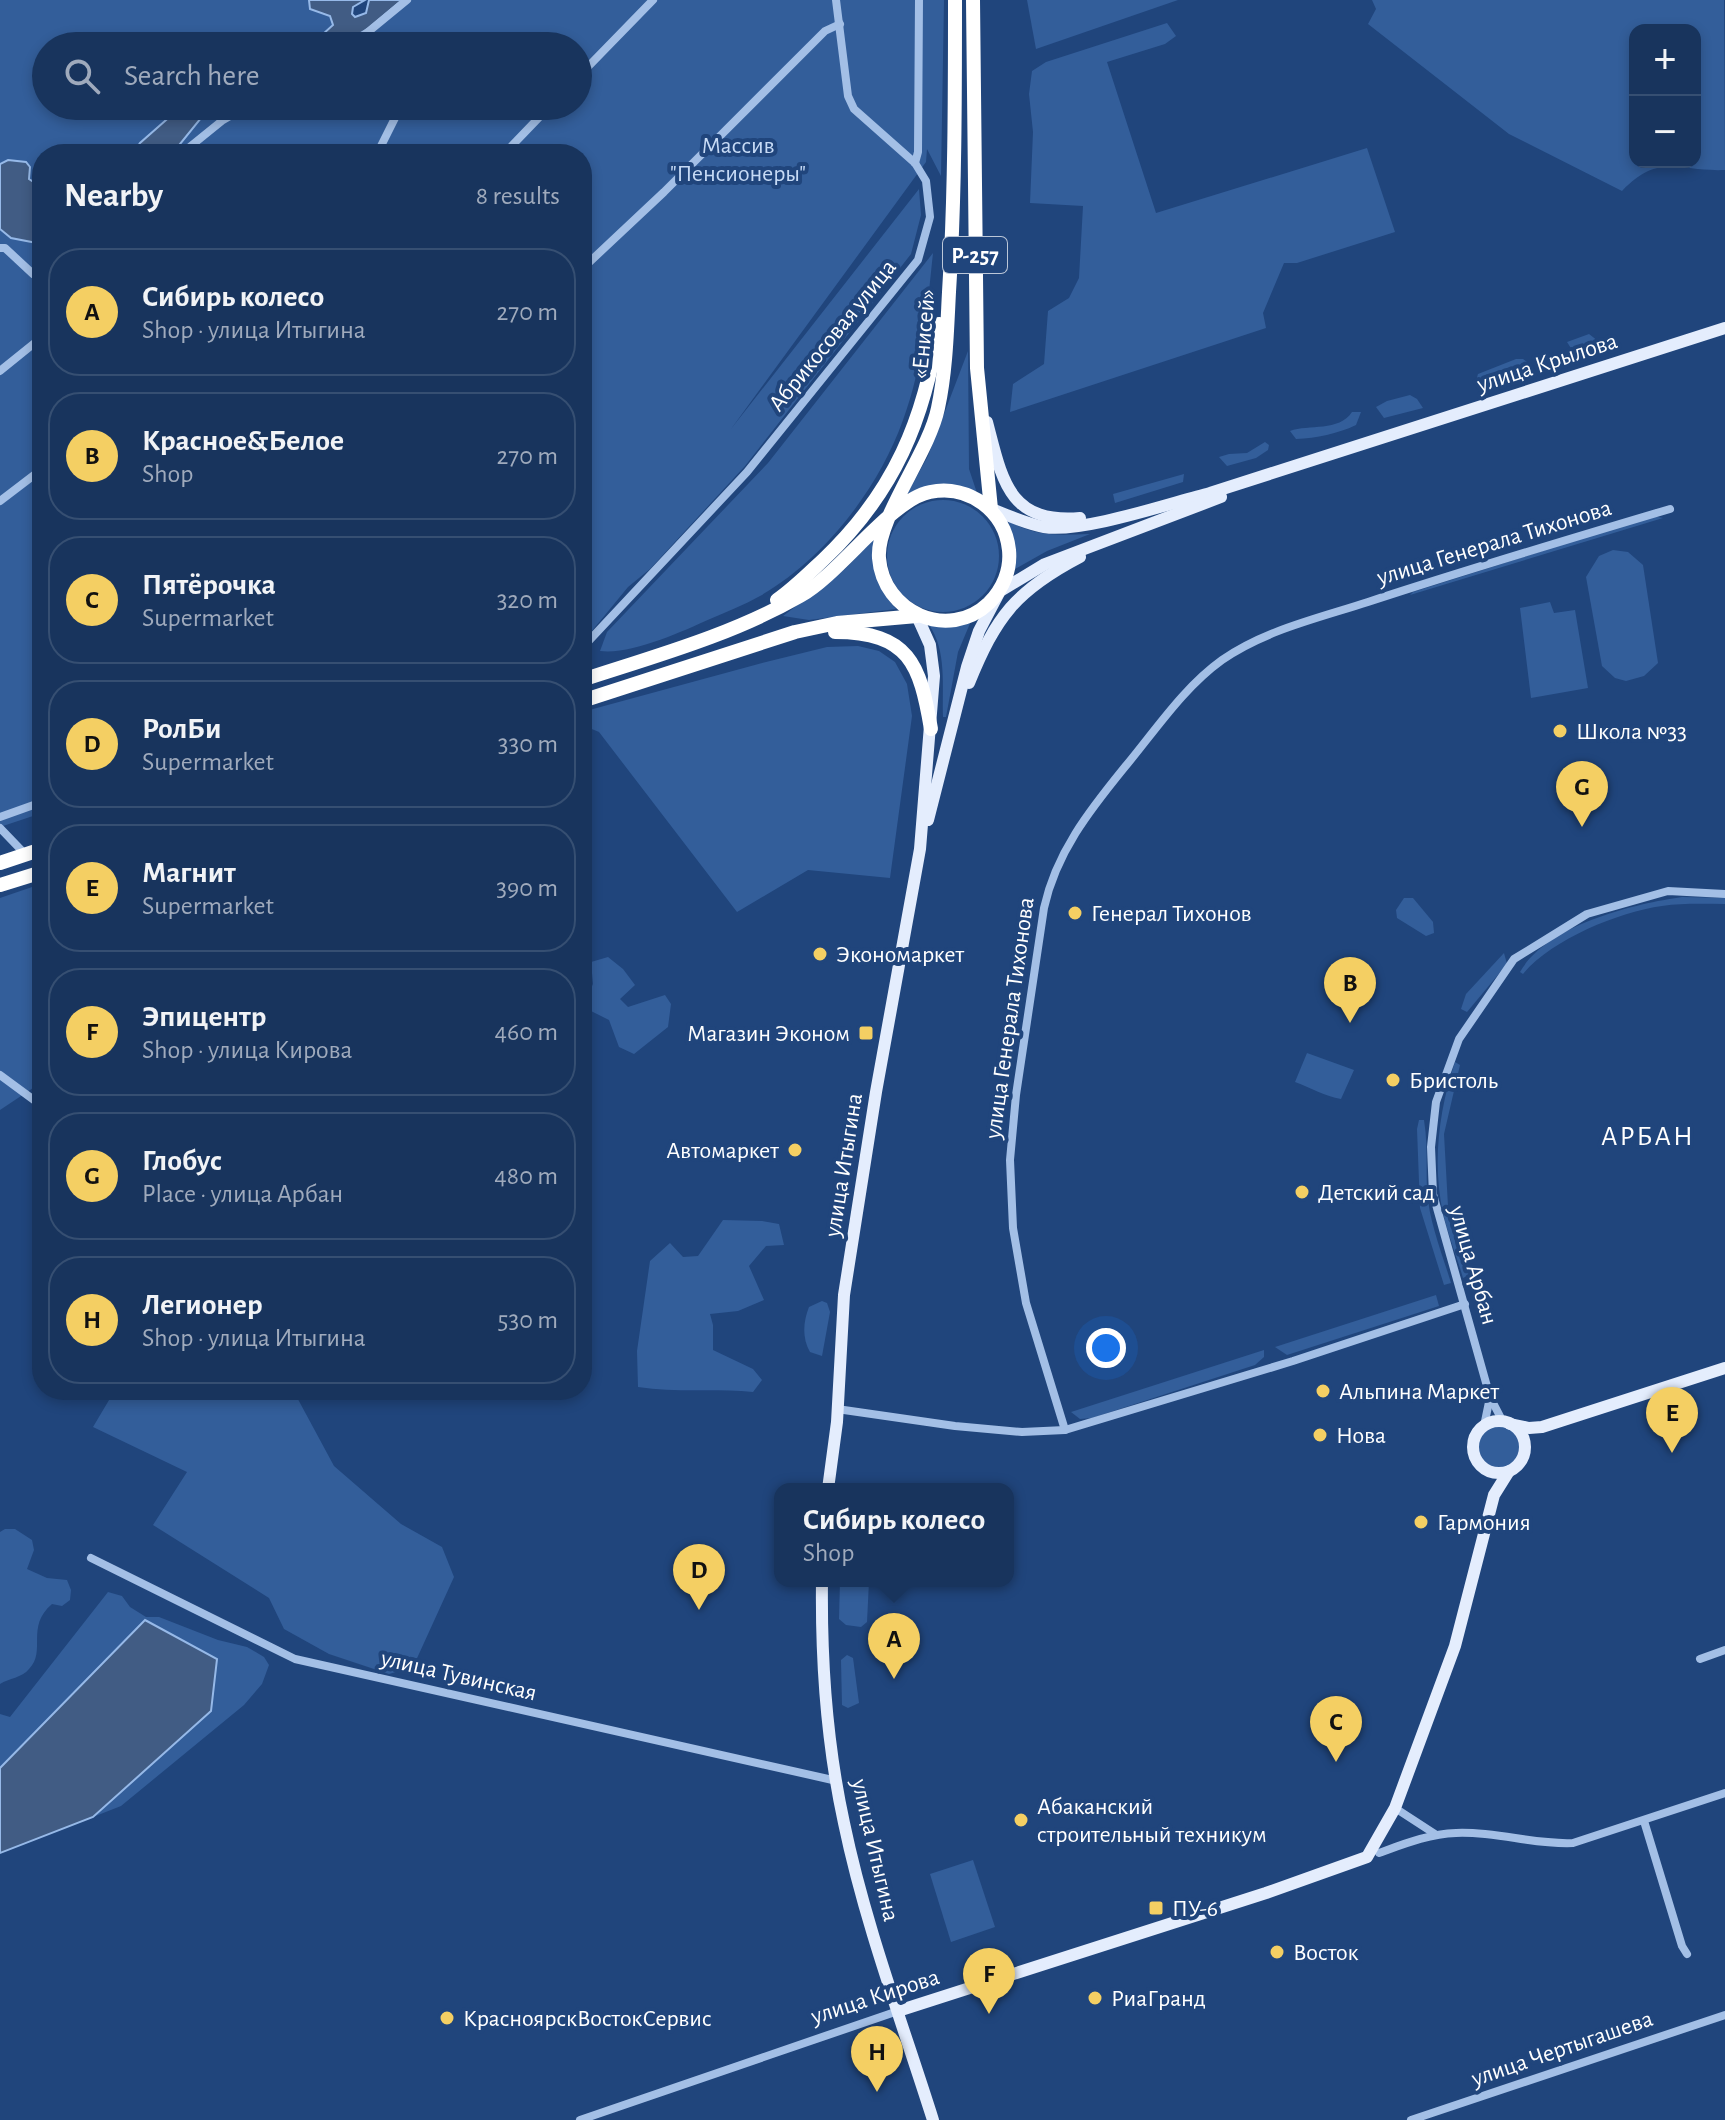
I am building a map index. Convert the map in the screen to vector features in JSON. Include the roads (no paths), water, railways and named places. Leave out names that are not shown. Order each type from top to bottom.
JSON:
[{"type":"highway","name":"«Енисей»","points":[[917,616],[890,592],[881,574],[879,554],[882,535],[918,461],[938,410],[953,230],[955,0]]},
{"type":"highway","name":"«Енисей»","points":[[973,0],[978,390],[991,509],[1006,535],[1009,552],[1008,570],[1000,591]]},
{"type":"highway","name":"Р-257","points":[[725,631],[784,596],[842,542],[887,484],[908,444],[925,395],[938,333],[953,230]]},
{"type":"highway","name":"Р-257","points":[[592,677],[725,631],[800,596],[841,563],[903,504],[918,496],[946,491],[974,498],[991,509]]},
{"type":"highway","points":[[592,698],[795,632],[837,623],[917,616],[946,621],[961,619],[986,605],[1000,591]]},
{"type":"highway","points":[[795,632],[861,632],[887,639],[915,667],[924,687],[931,729]]},
{"type":"highway","points":[[0,863],[32,852]]},
{"type":"highway","points":[[0,885],[32,875]]},
{"type":"main road","name":"улица Крылова","points":[[1382,438],[1725,328]]},
{"type":"main road","points":[[978,390],[999,468],[1008,488],[1025,507],[1035,515],[1049,518],[1131,513]]},
{"type":"main road","points":[[991,509],[1043,527],[1082,525],[1210,493],[1382,438]]},
{"type":"main road","points":[[1000,591],[1045,564],[1382,438]]},
{"type":"main road","points":[[952,727],[995,625],[1014,602],[1046,576],[1126,532]]},
{"type":"main road","name":"улица Итыгина","points":[[829,1483],[844,1295],[876,1092],[920,849],[979,631],[1000,591]]},
{"type":"main road","name":"улица Итыгина","points":[[917,616],[930,645],[934,676],[920,849]]},
{"type":"main road","points":[[1509,1471],[1495,1473],[1478,1462],[1474,1446],[1484,1426],[1506,1423],[1529,1428],[1542,1427],[1725,1368]]},
{"type":"main road","points":[[1506,1423],[1522,1435],[1525,1446]]},
{"type":"main road","points":[[1373,1855],[1395,1808],[1455,1646],[1494,1495],[1509,1471],[1521,1461],[1525,1446],[1542,1427]]},
{"type":"main road","points":[[1486,1469],[1494,1495]]},
{"type":"main road","name":"улица Итыгина","points":[[822,1587],[822,1632],[844,1823],[875,1941],[933,2120]]},
{"type":"main road","name":"улица Кирова","points":[[898,2011],[1266,1893],[1373,1855]]},
{"type":"street","points":[[368,32],[407,0]]},
{"type":"street","points":[[592,63],[653,0]]},
{"type":"street","name":"Абрикосовая улица","points":[[592,637],[747,472],[918,260],[930,217],[926,181],[915,163],[854,109],[848,96],[836,0]]},
{"type":"street","points":[[915,163],[918,152],[919,0]]},
{"type":"street","points":[[592,260],[825,31],[840,24]]},
{"type":"street","points":[[193,144],[223,120]]},
{"type":"street","points":[[382,144],[394,120]]},
{"type":"street","points":[[514,144],[537,120]]},
{"type":"street","points":[[0,248],[5,248],[32,273]]},
{"type":"street","points":[[0,371],[32,345]]},
{"type":"street","points":[[0,501],[32,477]]},
{"type":"street","name":"улица Генерала Тихонова","points":[[1065,1430],[1026,1303],[1013,1228],[1010,1160],[1016,1095],[1049,883],[1085,816],[1184,695],[1218,663],[1254,640],[1493,561],[1670,509]]},
{"type":"street","points":[[0,817],[32,806]]},
{"type":"street","points":[[0,828],[25,854]]},
{"type":"street","name":"улица Арбан","points":[[1490,1397],[1433,1194],[1431,1147],[1436,1102],[1459,1039],[1514,959],[1587,914],[1668,891],[1725,894]]},
{"type":"street","points":[[0,1075],[32,1099]]},
{"type":"street","points":[[837,1409],[955,1426],[1022,1432],[1065,1430],[1293,1361],[1465,1304]]},
{"type":"street","points":[[1490,1397],[1506,1423]]},
{"type":"street","points":[[1484,1426],[1490,1397]]},
{"type":"street","name":"улица Тувинская","points":[[91,1558],[295,1659],[837,1781]]},
{"type":"street","points":[[1700,1659],[1725,1650]]},
{"type":"street","points":[[1373,1855],[1435,1834],[1460,1833],[1549,1844],[1573,1843],[1725,1793]]},
{"type":"street","points":[[1395,1808],[1435,1834]]},
{"type":"street","points":[[1644,1821],[1687,1954]]},
{"type":"street","name":"улица Кирова","points":[[580,2120],[898,2011]]},
{"type":"street","name":"улица Чертыгашева","points":[[1411,2120],[1725,2015]]},
{"type":"place","name":"Школа №33","points":[[1560,731]]},
{"type":"place","name":"Глобус","points":[[1582,827]]},
{"type":"place","name":"Генерал Тихонов","points":[[1075,913]]},
{"type":"place","name":"Экономаркет","points":[[820,954]]},
{"type":"place","name":"Красное&Белое","points":[[1350,1023]]},
{"type":"place","name":"Магазин Эконом","points":[[866,1033]]},
{"type":"place","name":"Бристоль","points":[[1393,1080]]},
{"type":"place","name":"Автомаркет","points":[[795,1150]]},
{"type":"place","name":"Детский сад","points":[[1302,1192]]},
{"type":"place","name":"Альпина Маркет","points":[[1323,1391]]},
{"type":"place","name":"Нова","points":[[1320,1435]]},
{"type":"place","name":"Магнит","points":[[1672,1453]]},
{"type":"place","name":"Гармония","points":[[1421,1522]]},
{"type":"place","name":"РолБи","points":[[699,1610]]},
{"type":"place","name":"Сибирь колесо","points":[[894,1679]]},
{"type":"place","name":"Пятёрочка","points":[[1336,1762]]},
{"type":"place","name":"Абаканский строительный техникум","points":[[1021,1820]]},
{"type":"place","name":"ПУ-6","points":[[1156,1908]]},
{"type":"place","name":"Восток","points":[[1277,1952]]},
{"type":"place","name":"РиаГранд","points":[[1095,1998]]},
{"type":"place","name":"Эпицентр","points":[[989,2014]]},
{"type":"place","name":"КрасноярскВостокСервис","points":[[447,2018]]},
{"type":"place","name":"Легионер","points":[[877,2092]]},
{"type":"district","name":"АРБАН","points":[[1648,1135]]},
{"type":"park label","name":"Массив \"Пенсионеры\"","points":[[738,159]]}]
